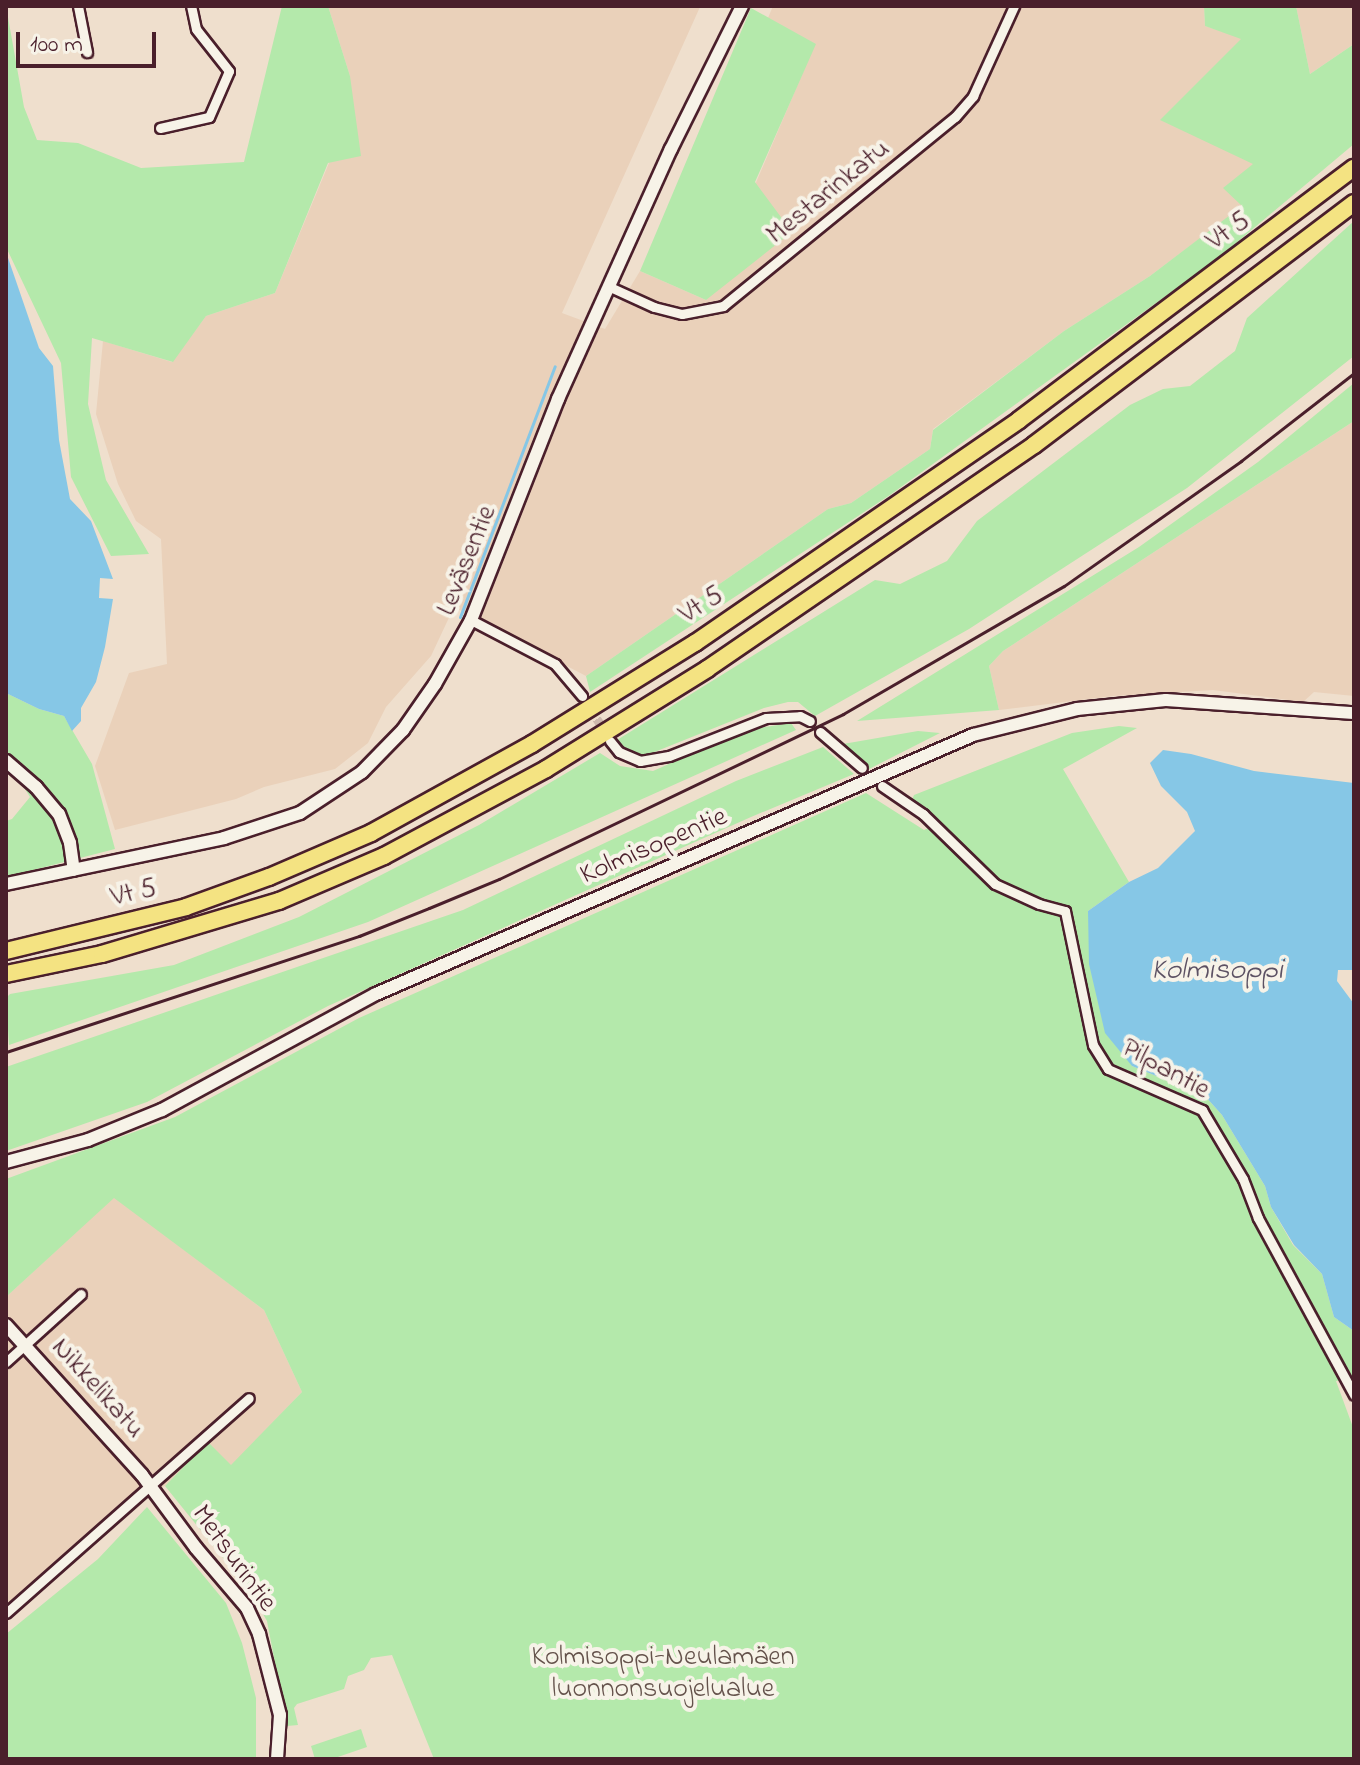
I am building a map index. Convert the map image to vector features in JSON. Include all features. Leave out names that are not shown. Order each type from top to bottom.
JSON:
[{"type":"highway","name":"Vt 5","points":[[6,951],[186,907],[269,877],[371,833],[532,744],[695,643],[1019,420],[1354,168]]},
{"type":"highway","name":"Vt 5","points":[[6,974],[102,954],[279,901],[384,856],[546,769],[707,669],[1034,445],[1354,203]]},
{"type":"main road","name":"Leväsentie","points":[[6,884],[238,834],[300,813],[321,802],[362,772],[403,730],[435,684],[471,620],[558,399],[671,149],[742,6]]},
{"type":"main road","name":"Kolmisopentie","points":[[6,1162],[88,1140],[162,1110],[376,994],[973,735],[1077,709],[1166,700],[1354,713]]},
{"type":"main road","points":[[6,761],[36,787],[59,814],[70,843],[74,870]]},
{"type":"main road","name":"Nikkelikatu","points":[[6,1325],[151,1487]]},
{"type":"main road","name":"Metsurintie","points":[[151,1487],[253,1618],[280,1715],[277,1759]]},
{"type":"street","points":[[78,6],[87,52]]},
{"type":"street","points":[[160,128],[209,117],[229,71],[196,29],[191,6]]},
{"type":"street","name":"Mestarinkatu","points":[[610,287],[654,307],[682,314],[723,306],[955,117],[973,96],[1014,6]]},
{"type":"street","points":[[471,620],[555,664],[582,696]]},
{"type":"street","points":[[610,741],[619,752],[640,761],[669,756],[766,718],[800,716],[810,721]]},
{"type":"street","points":[[820,732],[862,768]]},
{"type":"street","name":"Pilpantie","points":[[882,786],[923,814],[995,884],[1039,904],[1065,911],[1093,1045],[1108,1069],[1202,1110],[1243,1179],[1258,1218],[1354,1395]]},
{"type":"street","points":[[6,1362],[81,1294]]},
{"type":"street","points":[[6,1613],[249,1398]]},
{"type":"shaded area","points":[[328,6],[700,7],[562,313],[605,329],[640,271],[706,300],[815,44],[768,18],[773,6],[1204,6],[1205,26],[1242,38],[1254,164],[1243,206],[1150,276],[1064,331],[933,429],[930,449],[851,503],[828,509],[586,676],[454,607],[431,656],[386,707],[368,743],[335,769],[264,787],[236,799],[115,830],[95,766],[129,673],[167,664],[161,539],[136,521],[118,484],[96,414],[103,341],[172,362],[206,316],[275,293],[329,163],[350,76]]},
{"type":"shaded area","points":[[1296,6],[1354,6],[1354,44],[1310,74]]},
{"type":"shaded area","points":[[1354,421],[1354,696],[1314,692],[1303,702],[1213,690],[1113,696],[999,710],[989,666],[1003,651]]},
{"type":"shaded area","points":[[114,1197],[264,1310],[302,1392],[231,1466],[207,1443],[165,1486],[125,1499],[6,1605],[6,1297]]},
{"type":"green space","points":[[6,6],[24,107],[37,140],[78,143],[141,168],[244,162],[282,6],[328,6],[350,76],[361,156],[328,163],[275,293],[206,316],[173,362],[92,338],[88,404],[106,480],[149,554],[111,556],[71,477],[61,363],[6,247]]},
{"type":"green space","points":[[1204,6],[1296,6],[1310,74],[1354,44],[1354,144],[1217,259],[890,495],[590,692],[586,676],[828,509],[851,503],[930,449],[933,430],[1064,331],[1150,276],[1242,206],[1223,188],[1253,164],[1160,120],[1241,39],[1205,26]]},
{"type":"green space","points":[[751,8],[816,44],[755,182],[792,232],[706,300],[640,271]]},
{"type":"green space","points":[[1354,221],[1354,356],[1187,488],[969,629],[815,716],[798,702],[788,702],[764,708],[652,753],[638,755],[625,750],[617,740],[875,580],[900,584],[947,561],[977,521],[1130,405],[1163,389],[1190,386],[1235,351],[1247,318]]},
{"type":"green space","points":[[1354,383],[1354,421],[1003,651],[989,666],[999,710],[857,721],[1139,547],[1258,462]]},
{"type":"green space","points":[[6,693],[39,709],[64,716],[92,764],[115,849],[6,877],[6,821],[12,819],[30,797],[6,759]]},
{"type":"green space","points":[[791,723],[796,730],[368,922],[9,1045],[6,998],[10,994],[174,965],[299,917],[479,825],[600,753],[620,766],[653,771],[746,730]]},
{"type":"green space","name":"Kolmisoppi-Neulamäen luonnonsuojelualue","points":[[1119,726],[1137,728],[1063,769],[1129,882],[1088,911],[1132,1066],[1205,1096],[1222,1115],[1265,1186],[1271,1207],[1293,1245],[1322,1274],[1334,1317],[1354,1331],[1354,1378],[1336,1381],[1354,1430],[1354,1759],[434,1759],[392,1655],[371,1658],[364,1670],[348,1676],[344,1689],[297,1704],[294,1708],[298,1725],[287,1726],[267,1621],[249,1590],[165,1486],[208,1442],[231,1465],[302,1392],[264,1310],[114,1198],[6,1297],[6,1179],[175,1117],[359,1018],[866,793],[924,830],[939,823],[912,800],[914,795],[1072,733]]},
{"type":"green space","points":[[918,731],[940,733],[869,769],[843,744]]},
{"type":"green space","points":[[823,747],[854,774],[328,1006],[147,1102],[6,1151],[6,1067],[463,910],[736,781]]},
{"type":"green space","points":[[147,1507],[226,1603],[242,1643],[256,1698],[256,1759],[6,1759],[6,1634],[98,1559]]},
{"type":"green space","points":[[361,1729],[367,1747],[332,1759],[315,1759],[311,1746]]},
{"type":"water","points":[[6,252],[39,348],[53,366],[59,440],[70,499],[91,521],[113,579],[100,578],[99,598],[113,599],[105,647],[96,682],[81,708],[81,721],[72,731],[64,716],[39,709],[6,693]]},
{"type":"water","name":"Kolmisoppi","points":[[1163,750],[1254,771],[1354,783],[1354,970],[1338,970],[1337,981],[1354,1004],[1354,1331],[1334,1317],[1322,1274],[1294,1245],[1271,1207],[1265,1186],[1222,1115],[1205,1096],[1132,1066],[1105,1033],[1089,964],[1088,911],[1129,882],[1158,868],[1195,831],[1187,812],[1161,786],[1150,763]]},
{"type":"waterway","points":[[460,617],[555,366]]},
{"type":"tunnel","points":[[582,696],[607,734]]},
{"type":"railway","points":[[6,1052],[359,936],[429,908],[499,879],[843,714],[1064,586],[1241,461],[1354,373]]}]
